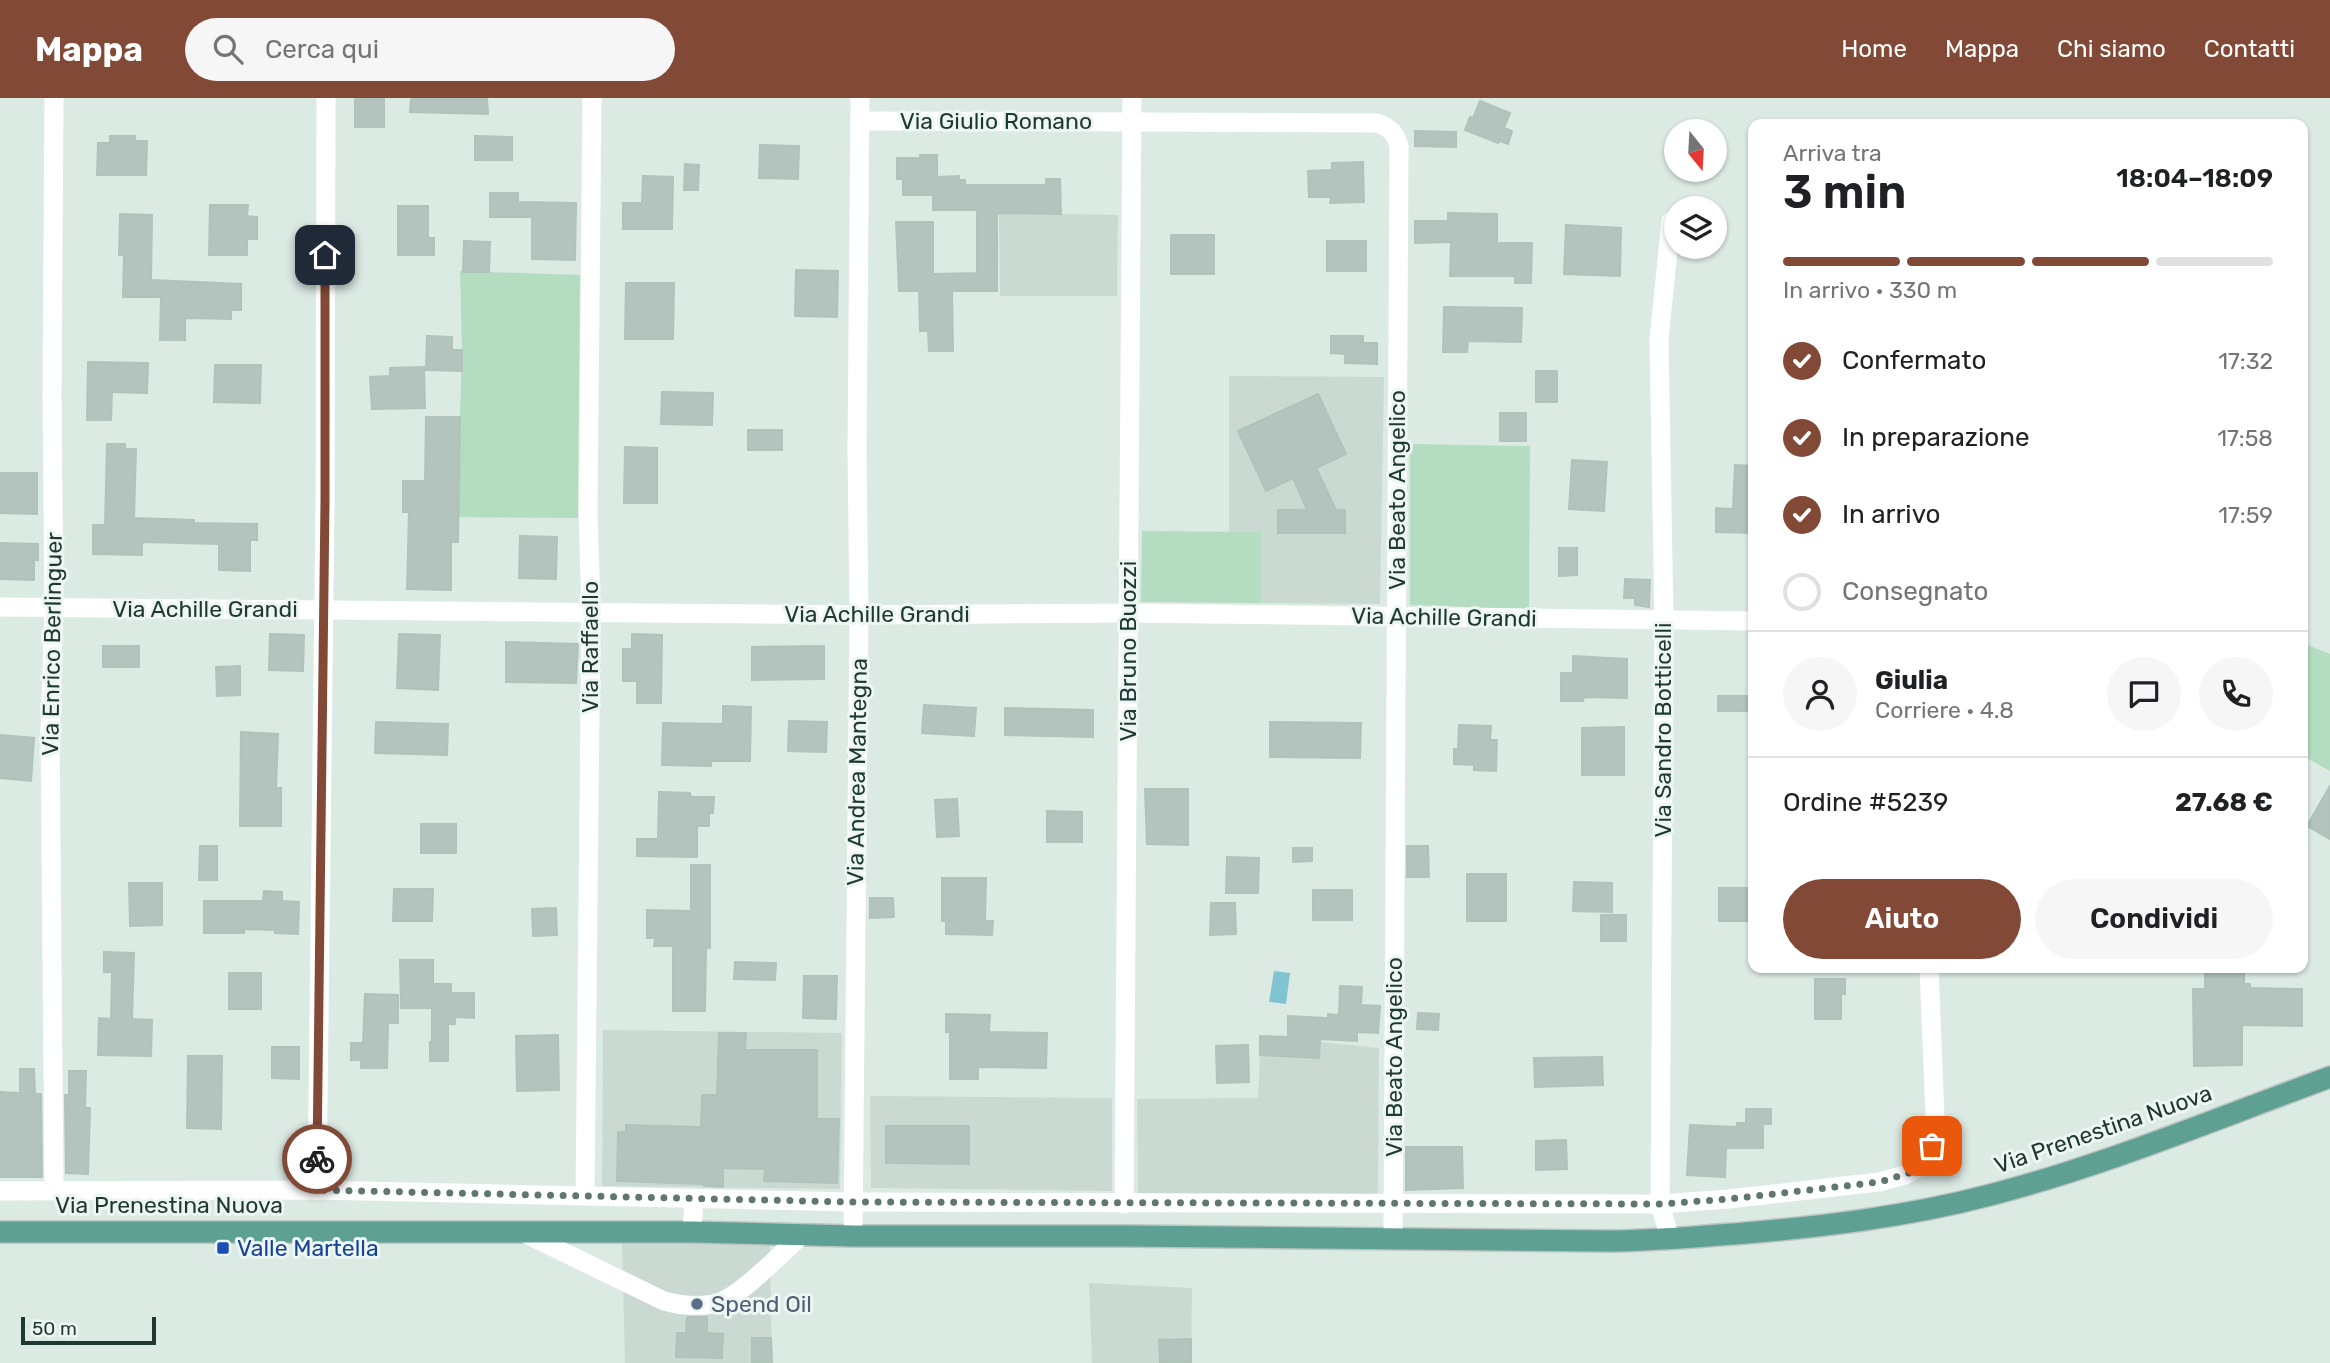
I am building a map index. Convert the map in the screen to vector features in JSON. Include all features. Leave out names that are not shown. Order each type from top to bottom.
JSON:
[{"type":"main road","name":"Via Prenestina Nuova","points":[[0,1232],[692,1231],[853,1236],[1622,1241],[1670,1239],[1836,1224],[1904,1214],[1974,1199],[2090,1165],[2330,1077]]},
{"type":"street","name":"Via Enrico Berlinguer","points":[[54,98],[51,394],[54,608],[50,730],[54,1190]]},
{"type":"street","points":[[317,1190],[324,610],[326,98]]},
{"type":"street","name":"Via Raffaello","points":[[585,1196],[591,611],[588,512],[592,98]]},
{"type":"street","name":"Via Andrea Mantegna","points":[[853,1236],[859,615],[860,98]]},
{"type":"street","name":"Via Bruno Buozzi","points":[[1124,1204],[1132,98]]},
{"type":"street","name":"Via Giulio Romano","points":[[860,121],[1132,121]]},
{"type":"street","name":"Via Beato Angelico","points":[[1132,121],[1377,123],[1389,128],[1397,138],[1393,1239]]},
{"type":"street","name":"Via Sandro Botticelli","points":[[1667,259],[1659,339],[1664,620],[1660,1204],[1670,1239]]},
{"type":"street","name":"Via Achille Grandi","points":[[0,607],[859,615],[1128,613],[1748,621]]},
{"type":"street","points":[[0,1191],[317,1190],[852,1202],[1660,1204],[1880,1182],[1905,1175],[1919,1167],[1932,1146],[1935,1117],[1929,973]]},
{"type":"street","points":[[692,1231],[694,1199]]},
{"type":"street","points":[[522,1231],[664,1301],[676,1304],[714,1304],[738,1292],[802,1234]]},
{"type":"shaded area","points":[[999,213],[1118,215],[1117,296],[1000,296]]},
{"type":"shaded area","points":[[1229,376],[1384,377],[1380,604],[1261,603],[1261,533],[1229,532]]},
{"type":"shaded area","points":[[603,1030],[842,1033],[840,1189],[602,1186]]},
{"type":"shaded area","points":[[1320,1042],[1379,1048],[1378,1197],[1138,1194],[1137,1099],[1258,1098],[1260,1055],[1319,1057]]},
{"type":"shaded area","points":[[870,1096],[1112,1098],[1112,1191],[871,1188]]},
{"type":"shaded area","points":[[622,1241],[770,1242],[772,1363],[625,1363]]},
{"type":"shaded area","points":[[1089,1283],[1192,1288],[1191,1363],[1092,1363]]},
{"type":"green space","points":[[460,271],[580,275],[578,518],[457,517],[462,350]]},
{"type":"green space","points":[[1410,444],[1530,446],[1529,609],[1410,605]]},
{"type":"green space","points":[[1142,531],[1261,532],[1261,603],[1141,602]]},
{"type":"green space","points":[[2308,645],[2330,654],[2330,771],[2308,759]]},
{"type":"water","points":[[1274,971],[1290,973],[1286,1004],[1269,1002]]},
{"type":"building","points":[[355,98],[384,98],[384,127],[355,127]]},
{"type":"building","points":[[411,98],[487,98],[488,114],[410,112]]},
{"type":"building","points":[[1480,101],[1510,113],[1504,128],[1512,131],[1508,144],[1498,143],[1465,130]]},
{"type":"building","points":[[1415,131],[1456,132],[1456,147],[1415,146]]},
{"type":"building","points":[[110,136],[135,136],[135,141],[147,141],[146,175],[97,175],[98,143],[110,143]]},
{"type":"building","points":[[475,136],[512,137],[512,160],[475,160]]},
{"type":"building","points":[[760,145],[799,146],[798,179],[759,178]]},
{"type":"building","points":[[920,155],[937,155],[937,177],[959,176],[959,180],[965,180],[965,185],[1046,185],[1046,179],[1060,179],[1061,214],[997,213],[997,291],[952,291],[953,351],[929,351],[928,331],[920,331],[919,291],[899,291],[896,222],[933,222],[933,274],[977,273],[977,210],[933,210],[933,195],[903,195],[903,179],[897,179],[897,158],[920,158]]},
{"type":"building","points":[[1363,162],[1364,202],[1330,203],[1331,197],[1309,197],[1308,171],[1332,170],[1332,163]]},
{"type":"building","points":[[685,164],[699,165],[698,190],[684,190]]},
{"type":"building","points":[[643,176],[673,177],[672,229],[623,229],[623,203],[642,203]]},
{"type":"building","points":[[490,193],[518,193],[518,202],[576,203],[575,260],[532,259],[532,217],[490,217]]},
{"type":"building","points":[[210,205],[248,205],[247,216],[257,217],[257,239],[247,239],[247,255],[209,255]]},
{"type":"building","points":[[398,206],[428,206],[428,238],[434,238],[434,255],[398,255]]},
{"type":"building","points":[[1448,213],[1497,214],[1497,243],[1532,243],[1531,283],[1515,283],[1515,276],[1450,276],[1451,242],[1415,243],[1415,221],[1448,221]]},
{"type":"building","points":[[120,214],[152,215],[151,280],[241,284],[241,310],[231,310],[231,319],[185,318],[185,340],[160,340],[161,297],[123,297],[124,255],[119,255]]},
{"type":"building","points":[[1566,225],[1621,228],[1620,276],[1564,274]]},
{"type":"building","points":[[1171,235],[1214,235],[1214,274],[1171,274]]},
{"type":"building","points":[[464,241],[490,242],[489,272],[463,272]]},
{"type":"building","points":[[1327,241],[1366,241],[1366,271],[1327,271]]},
{"type":"building","points":[[796,270],[838,271],[837,317],[795,316]]},
{"type":"building","points":[[626,283],[674,283],[673,339],[625,339]]},
{"type":"building","points":[[1444,307],[1522,308],[1521,342],[1468,341],[1467,352],[1443,352]]},
{"type":"building","points":[[427,336],[452,337],[452,350],[462,350],[462,371],[426,370]]},
{"type":"building","points":[[1331,336],[1363,336],[1363,343],[1377,343],[1377,364],[1345,363],[1345,354],[1331,353]]},
{"type":"building","points":[[88,362],[148,363],[147,393],[112,392],[111,420],[87,420]]},
{"type":"building","points":[[215,365],[261,365],[260,403],[214,402]]},
{"type":"building","points":[[424,367],[425,408],[372,409],[370,377],[390,376],[390,368]]},
{"type":"building","points":[[1536,371],[1557,371],[1557,402],[1536,402]]},
{"type":"building","points":[[662,392],[713,393],[712,425],[661,424]]},
{"type":"building","points":[[1318,394],[1346,454],[1316,468],[1336,510],[1345,510],[1345,533],[1278,533],[1278,510],[1307,510],[1293,478],[1266,491],[1238,431]]},
{"type":"building","points":[[1500,413],[1526,413],[1526,441],[1500,441]]},
{"type":"building","points":[[426,417],[460,417],[458,542],[451,542],[451,590],[407,589],[409,512],[403,512],[403,481],[425,481]]},
{"type":"building","points":[[748,430],[782,430],[782,450],[748,450]]},
{"type":"building","points":[[107,444],[125,444],[125,449],[136,449],[134,518],[257,524],[257,540],[250,540],[250,571],[219,570],[219,544],[142,542],[142,555],[93,554],[93,525],[105,525]]},
{"type":"building","points":[[625,447],[657,448],[657,503],[624,503]]},
{"type":"building","points":[[1572,460],[1607,462],[1604,511],[1569,509]]},
{"type":"building","points":[[1735,465],[1748,466],[1748,533],[1716,532],[1716,508],[1733,509]]},
{"type":"building","points":[[0,473],[37,473],[37,514],[0,513]]},
{"type":"building","points":[[520,536],[557,537],[556,579],[519,578]]},
{"type":"building","points":[[0,543],[38,544],[38,560],[34,560],[34,580],[0,579]]},
{"type":"building","points":[[1559,548],[1577,548],[1577,575],[1559,576]]},
{"type":"building","points":[[1625,579],[1650,580],[1649,607],[1635,605],[1635,598],[1624,598]]},
{"type":"building","points":[[270,634],[304,635],[303,671],[269,670]]},
{"type":"building","points":[[399,634],[440,635],[438,690],[397,688]]},
{"type":"building","points":[[632,634],[662,635],[661,703],[637,703],[637,681],[623,681],[623,649],[632,649]]},
{"type":"building","points":[[506,642],[578,644],[576,683],[506,682]]},
{"type":"building","points":[[103,646],[139,646],[139,667],[103,667]]},
{"type":"building","points":[[824,646],[824,679],[752,680],[752,647]]},
{"type":"building","points":[[1573,656],[1627,659],[1627,698],[1584,697],[1583,701],[1561,701],[1561,673],[1573,673]]},
{"type":"building","points":[[240,666],[240,695],[217,696],[216,667]]},
{"type":"building","points":[[1718,696],[1748,696],[1748,711],[1718,711]]},
{"type":"building","points":[[924,705],[976,708],[974,736],[922,733]]},
{"type":"building","points":[[723,706],[751,707],[750,761],[711,761],[711,766],[662,765],[663,723],[723,724]]},
{"type":"building","points":[[1005,708],[1093,710],[1093,737],[1005,735]]},
{"type":"building","points":[[789,721],[827,722],[826,752],[788,751]]},
{"type":"building","points":[[376,722],[448,724],[447,755],[375,753]]},
{"type":"building","points":[[1270,722],[1361,723],[1360,758],[1270,757]]},
{"type":"building","points":[[1459,725],[1491,726],[1490,740],[1497,740],[1496,771],[1474,770],[1474,765],[1454,764]]},
{"type":"building","points":[[1624,727],[1624,775],[1582,775],[1582,728]]},
{"type":"building","points":[[241,732],[278,734],[276,788],[281,788],[281,826],[240,826]]},
{"type":"building","points":[[1,735],[34,738],[31,781],[0,778]]},
{"type":"building","points":[[2330,786],[2330,839],[2308,824]]},
{"type":"building","points":[[1145,789],[1188,789],[1188,845],[1147,844]]},
{"type":"building","points":[[659,792],[714,797],[713,813],[709,813],[709,826],[697,826],[697,857],[637,856],[637,839],[658,839]]},
{"type":"building","points":[[957,799],[959,836],[937,837],[935,800]]},
{"type":"building","points":[[1047,811],[1082,812],[1082,842],[1047,842]]},
{"type":"building","points":[[421,824],[456,824],[456,853],[421,853]]},
{"type":"building","points":[[200,846],[217,846],[217,880],[199,880]]},
{"type":"building","points":[[1407,846],[1428,846],[1429,877],[1407,877]]},
{"type":"building","points":[[1293,848],[1312,848],[1312,861],[1293,862]]},
{"type":"building","points":[[1227,857],[1259,858],[1258,893],[1226,893]]},
{"type":"building","points":[[691,865],[710,865],[710,948],[706,948],[705,1011],[673,1011],[673,946],[654,946],[655,938],[647,938],[647,910],[691,911]]},
{"type":"building","points":[[1467,874],[1506,874],[1506,921],[1467,921]]},
{"type":"building","points":[[942,878],[986,878],[985,921],[993,921],[992,935],[946,934],[946,922],[955,921],[942,921]]},
{"type":"building","points":[[1574,882],[1612,883],[1612,912],[1573,911]]},
{"type":"building","points":[[129,883],[162,883],[162,925],[130,926]]},
{"type":"building","points":[[1719,888],[1748,888],[1748,921],[1719,921]]},
{"type":"building","points":[[394,889],[433,889],[432,921],[393,921]]},
{"type":"building","points":[[1313,890],[1352,890],[1352,920],[1313,920]]},
{"type":"building","points":[[264,891],[282,892],[282,901],[299,902],[298,934],[244,929],[244,933],[204,933],[204,901],[263,901]]},
{"type":"building","points":[[870,898],[893,898],[894,917],[870,918]]},
{"type":"building","points":[[1211,903],[1235,903],[1236,934],[1210,935]]},
{"type":"building","points":[[556,908],[557,935],[533,936],[532,909]]},
{"type":"building","points":[[1601,915],[1626,915],[1626,941],[1601,941]]},
{"type":"building","points":[[104,952],[134,953],[132,1019],[152,1020],[151,1056],[98,1055],[99,1018],[111,1019],[112,972],[104,972]]},
{"type":"building","points":[[400,960],[433,960],[433,984],[451,984],[451,993],[474,993],[474,1018],[455,1017],[455,1024],[448,1024],[448,1061],[430,1061],[432,1008],[401,1008]]},
{"type":"building","points":[[735,962],[776,963],[775,980],[734,979]]},
{"type":"building","points":[[229,973],[261,973],[261,1009],[229,1009]]},
{"type":"building","points":[[2205,973],[2244,973],[2244,984],[2250,984],[2250,988],[2302,989],[2302,1026],[2242,1025],[2242,1065],[2194,1066],[2193,989],[2205,989]]},
{"type":"building","points":[[804,976],[837,976],[836,1019],[803,1018]]},
{"type":"building","points":[[1815,979],[1845,979],[1845,994],[1841,994],[1841,1019],[1815,1019]]},
{"type":"building","points":[[1340,986],[1362,987],[1361,1005],[1380,1006],[1378,1033],[1357,1032],[1357,1041],[1320,1039],[1319,1058],[1260,1055],[1260,1036],[1288,1037],[1288,1016],[1328,1018],[1328,1014],[1339,1015]]},
{"type":"building","points":[[365,994],[398,995],[398,1023],[388,1023],[387,1068],[361,1068],[361,1060],[351,1060],[351,1043],[363,1043]]},
{"type":"building","points":[[1418,1013],[1439,1014],[1438,1030],[1417,1029]]},
{"type":"building","points":[[946,1014],[990,1015],[989,1032],[1047,1033],[1046,1068],[978,1067],[978,1079],[950,1079],[950,1032],[946,1032]]},
{"type":"building","points":[[719,1033],[746,1033],[745,1050],[817,1050],[817,1119],[839,1119],[837,1183],[764,1181],[765,1169],[723,1168],[723,1187],[617,1181],[618,1132],[626,1132],[626,1125],[701,1127],[702,1095],[717,1095]]},
{"type":"building","points":[[558,1035],[559,1090],[517,1091],[516,1036]]},
{"type":"building","points":[[1248,1045],[1249,1082],[1217,1083],[1216,1046]]},
{"type":"building","points":[[272,1047],[299,1047],[299,1079],[272,1078]]},
{"type":"building","points":[[188,1056],[222,1056],[221,1129],[187,1128]]},
{"type":"building","points":[[1602,1057],[1603,1085],[1535,1087],[1534,1058]]},
{"type":"building","points":[[20,1069],[34,1069],[35,1094],[41,1094],[42,1177],[0,1177],[0,1092],[20,1093]]},
{"type":"building","points":[[69,1071],[86,1071],[85,1108],[90,1108],[88,1174],[66,1173],[65,1095],[69,1095]]},
{"type":"building","points":[[1746,1109],[1771,1109],[1771,1124],[1763,1124],[1763,1148],[1726,1148],[1725,1177],[1687,1175],[1690,1125],[1737,1127],[1737,1123],[1746,1123]]},
{"type":"building","points":[[886,1126],[969,1126],[969,1164],[886,1163]]},
{"type":"building","points":[[1566,1140],[1567,1169],[1536,1170],[1536,1141]]},
{"type":"building","points":[[1406,1147],[1462,1147],[1463,1188],[1406,1190]]},
{"type":"building","points":[[687,1317],[707,1317],[707,1333],[723,1334],[722,1358],[676,1357],[677,1333],[686,1333]]},
{"type":"building","points":[[752,1338],[771,1338],[772,1363],[752,1363]]},
{"type":"building","points":[[1191,1339],[1191,1363],[1160,1363],[1159,1340]]},
{"type":"way so far","points":[[317,1159],[317,1190],[852,1202],[1674,1204],[1880,1182],[1915,1171],[1926,1159],[1932,1146]]},
{"type":"place","name":"Valle Martella","points":[[223,1248]]},
{"type":"place","name":"Spend Oil","points":[[697,1304]]},
{"type":"route","points":[[317,1159],[325,502],[325,255]]}]
